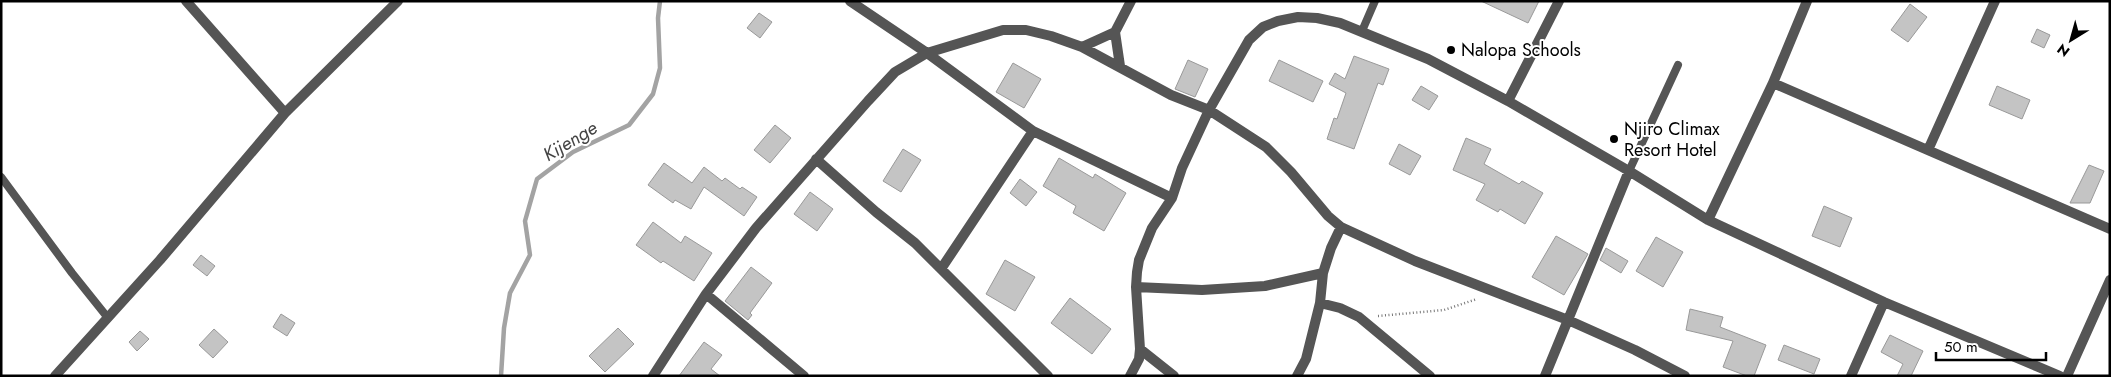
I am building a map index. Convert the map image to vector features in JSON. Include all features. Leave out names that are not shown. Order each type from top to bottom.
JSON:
[{"type":"street","points":[[186,1],[284,113]]},
{"type":"street","points":[[55,376],[160,260],[284,113],[398,1]]},
{"type":"street","points":[[850,1],[927,53],[1034,131],[1172,198]]},
{"type":"street","points":[[1508,101],[1560,1]]},
{"type":"street","points":[[1708,220],[1773,82],[1807,1]]},
{"type":"street","points":[[1928,150],[1994,1]]},
{"type":"street","points":[[1120,66],[1115,32],[1130,2]]},
{"type":"street","points":[[1130,376],[1139,360],[1140,350],[1136,287],[1139,260],[1152,228],[1172,198],[1182,168],[1209,110],[1249,40],[1263,27],[1278,21],[1298,17],[1340,23],[1428,59],[1508,101],[1629,171],[1708,220],[1884,302],[2060,376]]},
{"type":"street","points":[[653,376],[706,294],[756,228],[895,72],[927,53],[1002,30],[1026,30],[1082,46],[1171,95],[1209,110],[1266,147],[1291,172],[1328,216],[1341,227],[1415,261],[1568,320],[1635,350],[1685,376]]},
{"type":"street","points":[[1082,46],[1115,32]]},
{"type":"street","points":[[1773,82],[2110,229]]},
{"type":"street","points":[[941,269],[1034,131]]},
{"type":"street","points":[[816,159],[876,212],[915,243],[1048,376]]},
{"type":"street","points":[[1545,376],[1629,171]]},
{"type":"street","points":[[1297,376],[1306,359],[1320,303],[1323,272],[1341,227]]},
{"type":"street","points":[[1136,287],[1202,290],[1265,286],[1323,272]]},
{"type":"street","points":[[2067,376],[2106,296],[2110,280]]},
{"type":"street","points":[[706,294],[804,376]]},
{"type":"street","points":[[1851,376],[1884,302]]},
{"type":"street","points":[[1320,303],[1340,308],[1359,317],[1430,376]]},
{"type":"street","points":[[1140,350],[1174,376]]},
{"type":"lane","points":[[1362,31],[1375,1]]},
{"type":"lane","points":[[1629,171],[1678,66]]},
{"type":"lane","points":[[1,177],[108,318]]},
{"type":"path","points":[[1359,317],[1444,310],[1495,292]]},
{"type":"building","points":[[1481,1],[1539,1],[1528,23]]},
{"type":"building","points":[[1910,4],[1927,17],[1908,42],[1891,30]]},
{"type":"building","points":[[759,13],[772,22],[760,38],[747,28]]},
{"type":"building","points":[[2037,29],[2050,35],[2044,48],[2031,42]]},
{"type":"building","points":[[1354,56],[1389,69],[1383,85],[1378,83],[1354,149],[1327,139],[1334,118],[1337,119],[1346,93],[1329,84],[1335,73],[1345,79]]},
{"type":"building","points":[[1188,60],[1208,69],[1195,97],[1175,89]]},
{"type":"building","points":[[1279,60],[1323,81],[1313,102],[1269,81]]},
{"type":"building","points":[[1013,63],[1041,79],[1024,108],[996,92]]},
{"type":"building","points":[[1421,86],[1438,96],[1429,110],[1412,100]]},
{"type":"building","points":[[1997,86],[2030,100],[2022,119],[1989,105]]},
{"type":"building","points":[[775,125],[791,138],[770,163],[754,150]]},
{"type":"building","points":[[1466,138],[1491,149],[1484,164],[1519,184],[1522,181],[1543,193],[1525,224],[1500,209],[1498,212],[1476,200],[1485,184],[1453,170]]},
{"type":"building","points":[[1399,144],[1421,156],[1410,175],[1389,164]]},
{"type":"building","points":[[903,149],[921,160],[901,192],[883,181]]},
{"type":"building","points":[[1059,158],[1093,178],[1095,174],[1126,193],[1104,231],[1073,213],[1076,206],[1043,186]]},
{"type":"building","points":[[664,163],[692,183],[704,167],[722,181],[725,178],[740,189],[742,187],[757,197],[744,216],[704,187],[691,209],[675,200],[673,203],[648,185]]},
{"type":"building","points":[[2089,165],[2104,171],[2090,203],[2070,203]]},
{"type":"building","points":[[1020,179],[1037,192],[1026,206],[1010,193]]},
{"type":"building","points":[[810,192],[833,209],[817,231],[794,214]]},
{"type":"building","points":[[1824,206],[1852,218],[1840,247],[1812,236]]},
{"type":"building","points":[[653,222],[681,243],[685,236],[712,253],[694,281],[663,261],[661,263],[636,245]]},
{"type":"building","points":[[1556,236],[1588,254],[1564,295],[1532,277]]},
{"type":"building","points":[[1656,237],[1683,252],[1663,287],[1636,271]]},
{"type":"building","points":[[1606,248],[1628,261],[1621,273],[1600,260]]},
{"type":"building","points":[[201,255],[215,266],[207,276],[193,265]]},
{"type":"building","points":[[1005,260],[1035,277],[1015,311],[986,294]]},
{"type":"building","points":[[751,267],[772,283],[750,313],[752,315],[748,320],[725,301]]},
{"type":"building","points":[[1070,298],[1111,329],[1092,354],[1051,323]]},
{"type":"building","points":[[1690,309],[1723,317],[1720,327],[1766,345],[1754,376],[1747,376],[1723,367],[1733,341],[1686,330]]},
{"type":"building","points":[[281,314],[295,323],[287,336],[273,327]]},
{"type":"building","points":[[618,328],[634,344],[605,372],[589,356]]},
{"type":"building","points":[[214,329],[228,342],[213,358],[199,345]]},
{"type":"building","points":[[140,331],[149,339],[137,351],[129,342]]},
{"type":"building","points":[[1890,335],[1923,351],[1911,376],[1897,376],[1903,364],[1881,352]]},
{"type":"building","points":[[704,342],[722,355],[711,369],[720,376],[679,376]]},
{"type":"building","points":[[1784,345],[1820,359],[1814,374],[1778,360]]},
{"type":"waterway","name":"Kijenge","points":[[501,376],[504,328],[510,293],[530,255],[525,221],[537,179],[573,152],[629,125],[653,94],[660,68],[658,18],[660,1]]},
{"type":"place","name":"Nalopa Schools","points":[[1451,50]]},
{"type":"place","name":"Njiro Climax Resort Hotel","points":[[1614,139]]}]
